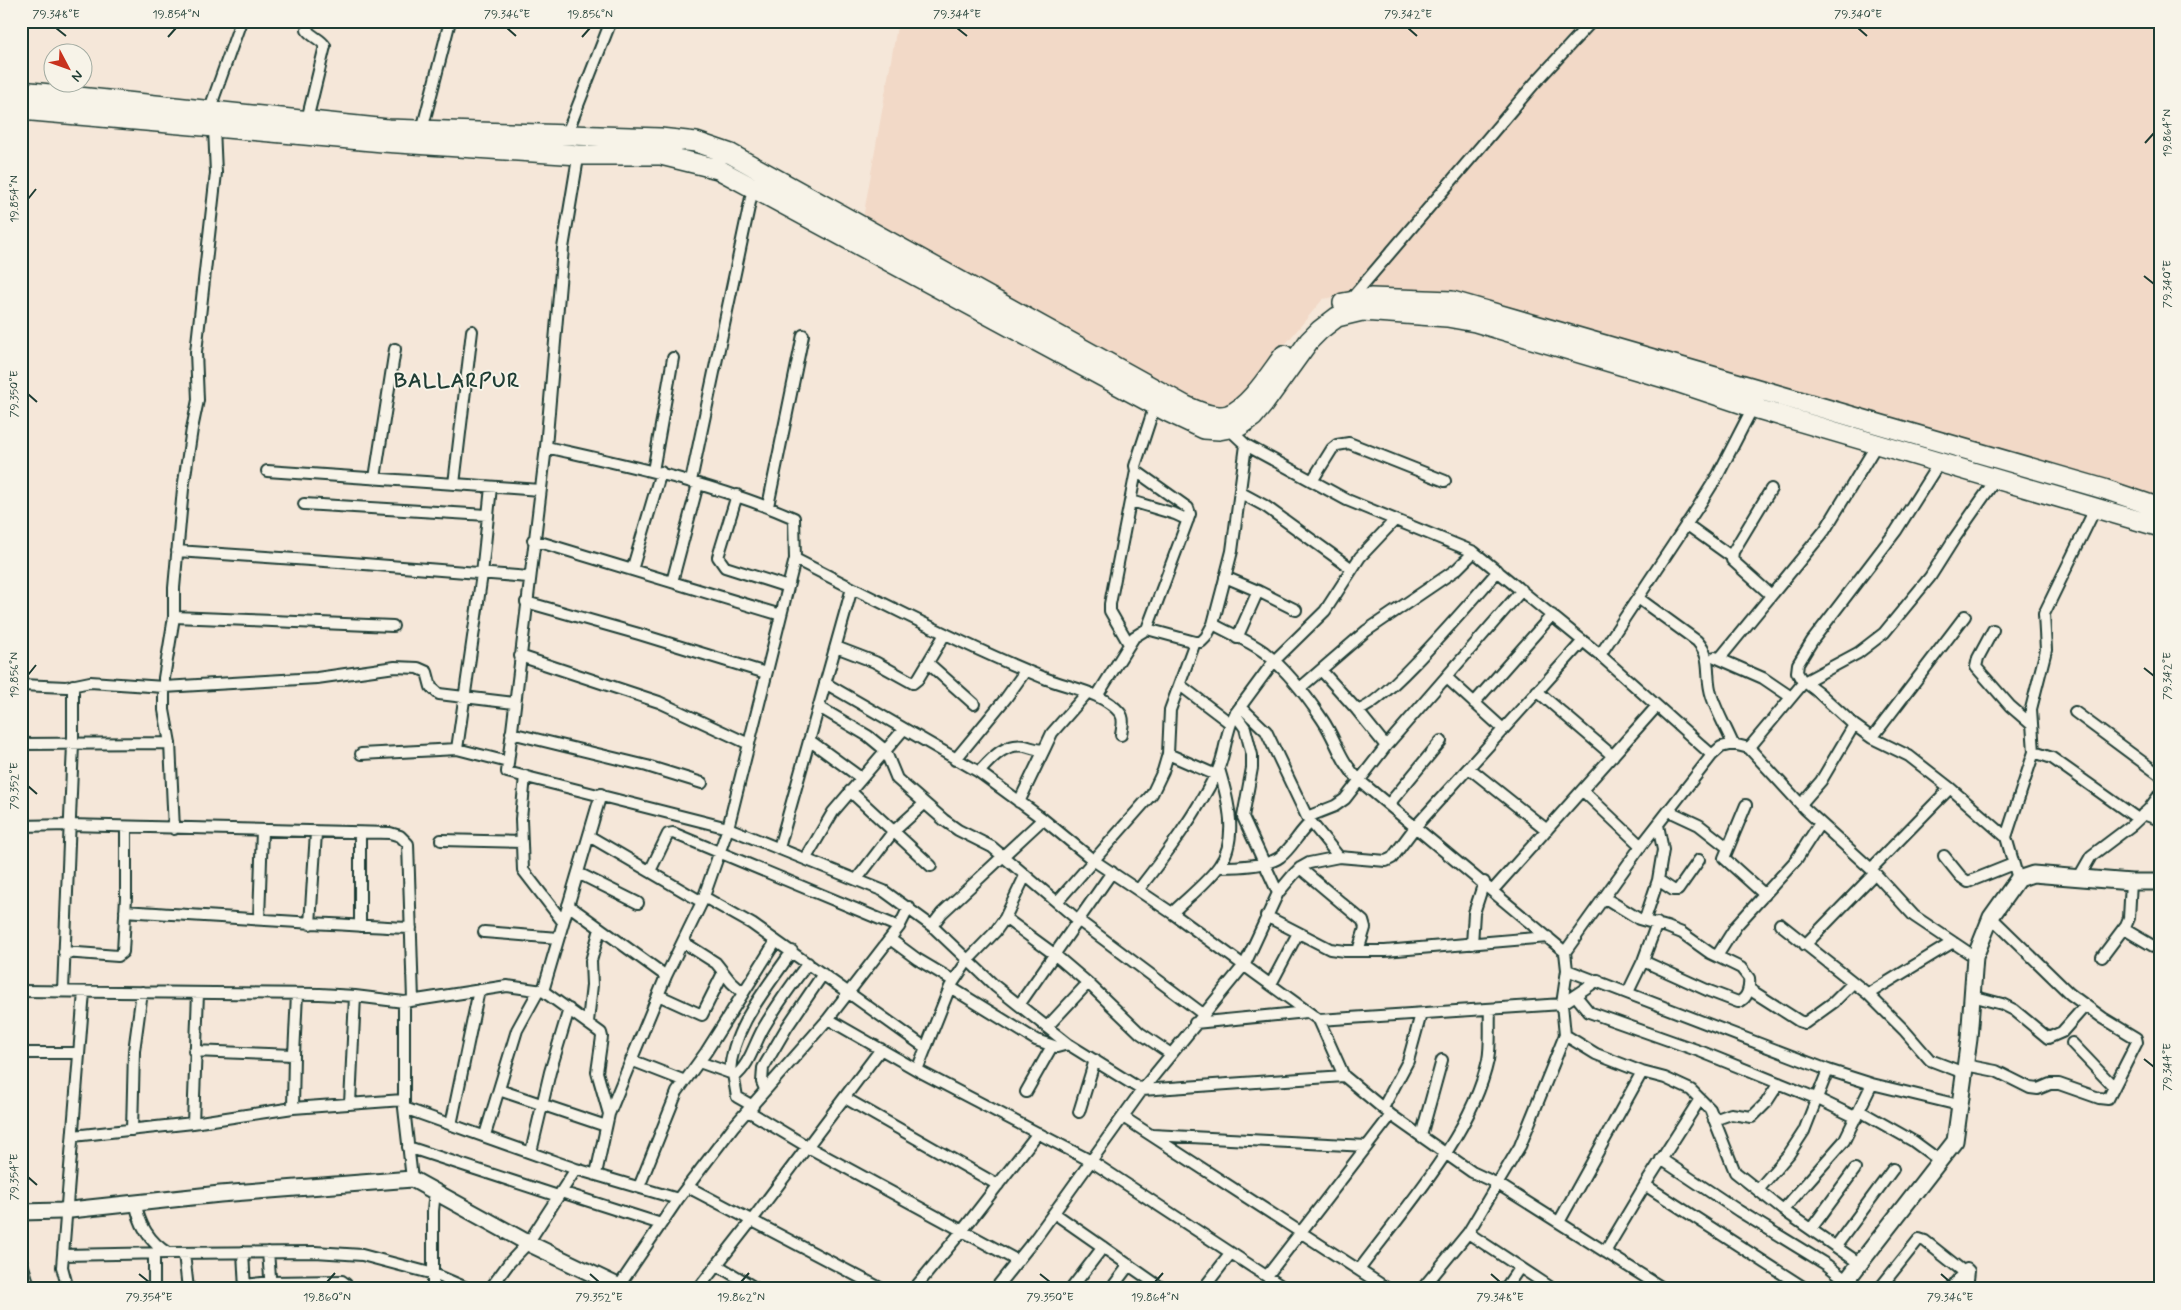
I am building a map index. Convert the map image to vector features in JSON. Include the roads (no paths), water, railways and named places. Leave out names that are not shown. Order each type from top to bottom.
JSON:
[{"type":"highway","points":[[21,91],[211,120],[233,112],[307,120],[387,136],[422,130],[660,138],[696,142],[731,154],[1186,406],[1240,426],[1253,417],[1309,340],[1337,317],[1362,311],[1447,317],[1476,322],[1674,380],[1753,407],[2160,527]]},
{"type":"highway","points":[[21,110],[211,120],[579,155],[661,155],[678,158],[718,169],[1155,405],[1195,426],[1213,430],[1228,422],[1300,335],[1331,306],[1370,298],[1452,302],[2104,489],[2160,508]]},
{"type":"street","points":[[174,829],[170,743],[166,726],[164,687],[174,617],[177,552],[192,429],[198,400],[196,352],[215,182],[211,120],[241,21]]},
{"type":"street","points":[[307,120],[325,46],[322,42],[311,36],[307,30],[309,21]]},
{"type":"street","points":[[422,130],[450,21]]},
{"type":"street","points":[[611,21],[574,136],[579,155],[563,248],[546,447],[533,540],[507,772],[601,794],[728,828],[884,891],[909,907],[932,926],[1019,1005],[1068,1044],[1142,1090],[1344,1076]]},
{"type":"street","points":[[1350,301],[1534,84],[1592,21]]},
{"type":"street","points":[[672,582],[694,483],[753,188]]},
{"type":"street","points":[[454,484],[472,331]]},
{"type":"street","points":[[768,506],[803,335]]},
{"type":"street","points":[[376,478],[395,349]]},
{"type":"street","points":[[632,570],[657,472],[673,358]]},
{"type":"street","points":[[1129,644],[1110,611],[1110,604],[1131,501],[1136,472],[1135,466],[1155,405]]},
{"type":"street","points":[[1600,655],[1718,475],[1753,407]]},
{"type":"street","points":[[1228,422],[1246,445],[1346,500],[1474,552],[1600,655],[1712,755]]},
{"type":"street","points":[[1312,481],[1332,449],[1337,445],[1348,443],[1445,481]]},
{"type":"street","points":[[1720,658],[1771,595],[1800,563],[1825,530],[1877,444]]},
{"type":"street","points":[[1148,629],[1201,642],[1213,624],[1225,577],[1241,493],[1246,445]]},
{"type":"street","points":[[546,447],[657,472],[736,495],[768,506],[794,518],[795,559],[728,828],[703,899],[666,976],[609,1114],[596,1174]]},
{"type":"street","points":[[1939,463],[1896,531],[1812,641],[1798,664],[1797,672],[1804,682],[1818,692],[1854,725],[1872,738],[1909,756],[1950,788],[2006,837]]},
{"type":"street","points":[[268,471],[540,490]]},
{"type":"street","points":[[1019,802],[1052,734],[1092,694],[1134,637],[1148,629],[1188,520],[1190,514],[1188,508],[1136,472]]},
{"type":"street","points":[[1749,748],[1804,682],[1858,653],[1884,633],[1930,577],[1996,479]]},
{"type":"street","points":[[457,749],[482,574],[491,486]]},
{"type":"street","points":[[1771,489],[1733,552],[1732,558],[1734,564],[1771,595]]},
{"type":"street","points":[[1241,493],[1272,511],[1352,569]]},
{"type":"street","points":[[736,495],[718,557],[720,562],[725,568],[788,587]]},
{"type":"street","points":[[1131,501],[1175,514],[1188,520]]},
{"type":"street","points":[[304,504],[487,515]]},
{"type":"street","points":[[2018,879],[2006,837],[2034,752],[2031,709],[2046,650],[2044,614],[2096,507]]},
{"type":"street","points":[[1139,889],[1176,842],[1217,772],[1235,714],[1274,661],[1325,611],[1352,569],[1395,520]]},
{"type":"street","points":[[1686,524],[1732,558]]},
{"type":"street","points":[[533,540],[781,615]]},
{"type":"street","points":[[177,552],[529,578]]},
{"type":"street","points":[[1300,688],[1372,626],[1457,568],[1474,552]]},
{"type":"street","points":[[795,559],[945,634],[1026,670],[1092,694],[1122,715],[1121,735]]},
{"type":"street","points":[[1357,710],[1362,710],[1381,696],[1416,662],[1498,571]]},
{"type":"street","points":[[1225,577],[1258,590],[1296,610]]},
{"type":"street","points":[[779,848],[852,588]]},
{"type":"street","points":[[1237,638],[1258,590]]},
{"type":"street","points":[[1219,867],[1240,867],[1279,858],[1309,820],[1340,803],[1360,781],[1386,746],[1522,590]]},
{"type":"street","points":[[1638,598],[1696,641],[1707,654],[1763,678],[1791,696]]},
{"type":"street","points":[[526,602],[766,673]]},
{"type":"street","points":[[1474,703],[1552,615]]},
{"type":"street","points":[[1872,738],[1965,616]]},
{"type":"street","points":[[174,617],[393,626]]},
{"type":"street","points":[[1213,624],[1262,651],[1300,688],[1324,721],[1340,756],[1360,781],[1484,882],[1565,952]]},
{"type":"street","points":[[1993,630],[1978,658],[1976,668],[2010,706],[2032,725]]},
{"type":"street","points":[[836,647],[875,662],[913,683],[928,664],[945,634]]},
{"type":"street","points":[[995,1289],[1054,1213],[1142,1090],[1245,964],[1278,893],[1300,868],[1309,862],[1340,858],[1386,861],[1392,858],[1416,826],[1583,641]]},
{"type":"street","points":[[1057,902],[1152,794],[1163,771],[1168,754],[1170,710],[1195,642]]},
{"type":"street","points":[[1707,654],[1708,676],[1712,697],[1733,744]]},
{"type":"street","points":[[520,656],[659,702],[748,744]]},
{"type":"street","points":[[928,664],[974,704]]},
{"type":"street","points":[[21,685],[73,685],[90,682],[164,687],[317,678],[408,666],[427,672],[431,687],[435,692],[464,698],[514,703]]},
{"type":"street","points":[[955,760],[1006,698],[1026,670]]},
{"type":"street","points":[[1321,670],[1386,746]]},
{"type":"street","points":[[1446,677],[1503,729]]},
{"type":"street","points":[[825,683],[903,730],[979,772],[1043,819],[1093,860],[1139,889],[1245,964],[1319,1020],[1344,1076],[1387,1112],[1472,1172],[1498,1184],[1664,1289]]},
{"type":"street","points":[[1180,684],[1266,731],[1309,820],[1340,858]]},
{"type":"street","points":[[63,991],[73,685]]},
{"type":"street","points":[[1538,691],[1613,756]]},
{"type":"street","points":[[1493,890],[1658,706]]},
{"type":"street","points":[[818,707],[855,728],[886,750],[896,779],[924,804],[958,830],[992,847],[1078,920],[1203,1014]]},
{"type":"street","points":[[2074,712],[2160,775]]},
{"type":"street","points":[[1235,714],[1245,728],[1252,755],[1252,768],[1243,817],[1278,893]]},
{"type":"street","points":[[1801,804],[1820,781],[1854,725]]},
{"type":"street","points":[[806,858],[820,831],[861,778],[903,730]]},
{"type":"street","points":[[511,733],[647,766],[702,783]]},
{"type":"street","points":[[809,740],[861,778]]},
{"type":"street","points":[[1389,804],[1441,741]]},
{"type":"street","points":[[21,744],[170,743]]},
{"type":"street","points":[[1422,1289],[1468,1233],[1520,1146],[1565,1035],[1562,1004],[1566,970],[1565,952],[1641,846],[1712,755],[1721,747],[1733,744],[1749,748],[1820,823],[1873,871],[1914,916],[1975,957]]},
{"type":"street","points":[[979,772],[1000,751],[1015,746],[1044,750]]},
{"type":"street","points":[[361,754],[457,749],[508,762]]},
{"type":"street","points":[[2034,752],[2052,758],[2141,817],[2160,820]]},
{"type":"street","points":[[1168,754],[1217,772],[1224,787],[1231,825],[1228,845],[1219,867],[1172,913]]},
{"type":"street","points":[[1469,768],[1547,830]]},
{"type":"street","points":[[525,776],[521,819],[523,870],[563,922]]},
{"type":"street","points":[[1805,944],[1950,788]]},
{"type":"street","points":[[1582,790],[1641,846]]},
{"type":"street","points":[[850,792],[932,866]]},
{"type":"street","points":[[485,1136],[517,1030],[541,990],[601,794]]},
{"type":"street","points":[[2079,877],[2090,856],[2141,817],[2160,794]]},
{"type":"street","points":[[857,879],[893,832],[924,804]]},
{"type":"street","points":[[1746,805],[1724,854],[1725,860],[1765,894]]},
{"type":"street","points":[[1669,811],[1698,825],[1727,847]]},
{"type":"street","points":[[932,926],[942,912],[1043,819]]},
{"type":"street","points":[[1717,956],[1736,926],[1796,860],[1820,823]]},
{"type":"street","points":[[21,826],[69,825],[397,834],[408,844],[411,928],[404,1104],[412,1179]]},
{"type":"street","points":[[1645,920],[1658,880],[1663,850],[1658,826]]},
{"type":"street","points":[[64,952],[118,956],[124,948],[126,828]]},
{"type":"street","points":[[259,919],[262,830]]},
{"type":"street","points":[[310,924],[316,832]]},
{"type":"street","points":[[360,833],[360,926]]},
{"type":"street","points":[[650,871],[670,833],[898,927]]},
{"type":"street","points":[[589,836],[650,871],[752,924],[926,1048]]},
{"type":"street","points":[[441,840],[522,842]]},
{"type":"street","points":[[1944,856],[1960,877],[1968,882],[2013,864]]},
{"type":"street","points":[[1658,880],[1673,890],[1678,890],[1699,860]]},
{"type":"street","points":[[1300,868],[1364,921],[1365,928],[1358,951]]},
{"type":"street","points":[[1019,1005],[1112,872]]},
{"type":"street","points":[[578,873],[638,903]]},
{"type":"street","points":[[1661,1159],[1739,1211],[1827,1265],[1843,1284],[1955,1141],[1975,957],[1991,917],[2018,879],[2033,874],[2131,882],[2160,882]]},
{"type":"street","points":[[917,1070],[952,984],[968,960],[1006,918],[1025,876]]},
{"type":"street","points":[[1472,944],[1474,912],[1484,882]]},
{"type":"street","points":[[2102,957],[2124,929],[2129,918],[2131,882]]},
{"type":"street","points":[[1605,898],[1639,919],[1657,923],[1682,933],[1746,973],[1750,978],[1750,989],[1744,999],[1738,1002],[1643,961]]},
{"type":"street","points":[[568,905],[666,976]]},
{"type":"street","points":[[21,1212],[67,1210],[220,1194],[412,1179],[528,1243],[622,1288],[678,1199],[733,1127],[828,1020],[890,939],[909,907]]},
{"type":"street","points":[[125,912],[259,919],[310,924],[411,928]]},
{"type":"street","points":[[1266,916],[1330,949],[1385,951],[1548,937]]},
{"type":"street","points":[[1780,924],[1868,994],[1904,1030],[1930,1060],[1964,1069],[1996,1071],[2035,1089],[2044,1084],[2059,1084],[2104,1099],[2110,1096],[2137,1040],[2085,1006],[1991,917]]},
{"type":"street","points":[[1006,918],[1088,982],[1140,1033],[1171,1054]]},
{"type":"street","points":[[1628,992],[1643,961],[1657,923]]},
{"type":"street","points":[[588,1022],[592,985],[591,961],[600,929]]},
{"type":"street","points":[[2124,929],[2153,946],[2160,943]]},
{"type":"street","points":[[484,932],[558,938]]},
{"type":"street","points":[[1271,984],[1298,933]]},
{"type":"street","points":[[890,939],[952,984],[1036,1040],[1057,1047],[1068,1044]]},
{"type":"street","points":[[639,1187],[671,1101],[699,1062],[776,940]]},
{"type":"street","points":[[683,942],[716,963],[743,993]]},
{"type":"street","points":[[1868,994],[1953,942]]},
{"type":"street","points":[[792,951],[748,1018],[737,1040],[731,1058],[732,1075],[737,1097],[750,1108],[808,1147],[1018,1261]]},
{"type":"street","points":[[732,1075],[744,1068],[763,1029],[785,994],[808,963]]},
{"type":"street","points":[[1566,970],[1598,980],[1828,1070],[1872,1084],[1959,1105]]},
{"type":"street","points":[[658,996],[702,1015],[723,973]]},
{"type":"street","points":[[765,1090],[762,1082],[763,1068],[823,974]]},
{"type":"street","points":[[1319,1020],[1562,1004],[1598,980]]},
{"type":"street","points":[[1047,1027],[1088,982]]},
{"type":"street","points":[[1750,989],[1805,1023],[1834,1002],[1853,983]]},
{"type":"street","points":[[21,991],[297,994],[355,996],[409,1001],[507,986],[541,990],[598,1029],[602,1037],[597,1072],[609,1114]]},
{"type":"street","points":[[451,1125],[479,990]]},
{"type":"street","points":[[68,1289],[62,1267],[84,992]]},
{"type":"street","points":[[132,1130],[134,1051],[142,992]]},
{"type":"street","points":[[193,1123],[194,1052],[198,993]]},
{"type":"street","points":[[293,1108],[297,994]]},
{"type":"street","points":[[350,1104],[355,996]]},
{"type":"street","points":[[1576,996],[1589,1012],[1702,1052],[1858,1114],[1913,1141],[1939,1160]]},
{"type":"street","points":[[1972,996],[2002,1004],[2014,1010],[2048,1038],[2062,1032],[2085,1006]]},
{"type":"street","points":[[531,1152],[542,1104],[569,1009]]},
{"type":"street","points":[[1359,1270],[1446,1153],[1468,1115],[1488,1057],[1490,1010]]},
{"type":"street","points":[[1195,1023],[1307,1012]]},
{"type":"street","points":[[1267,1276],[1367,1146],[1387,1112],[1408,1061],[1421,1014]]},
{"type":"street","points":[[828,1020],[917,1070],[1091,1162],[1286,1289]]},
{"type":"street","points":[[1565,1035],[1596,1054],[1642,1072],[1665,1078],[1691,1090],[1710,1109],[1736,1172],[1783,1210],[1859,1263]]},
{"type":"street","points":[[2072,1043],[2114,1087]]},
{"type":"street","points":[[1026,1092],[1052,1046]]},
{"type":"street","points":[[698,1289],[808,1147],[880,1049]]},
{"type":"street","points":[[194,1052],[294,1055]]},
{"type":"street","points":[[21,1053],[79,1053]]},
{"type":"street","points":[[631,1060],[685,1081]]},
{"type":"street","points":[[1079,1112],[1094,1060]]},
{"type":"street","points":[[1421,1136],[1442,1060]]},
{"type":"street","points":[[699,1062],[732,1075]]},
{"type":"street","points":[[1758,1190],[1789,1154],[1804,1130],[1828,1070]]},
{"type":"street","points":[[1559,1222],[1642,1072]]},
{"type":"street","points":[[1714,1120],[1731,1114],[1752,1117],[1766,1103],[1779,1083]]},
{"type":"street","points":[[1783,1210],[1844,1141],[1872,1084]]},
{"type":"street","points":[[499,1090],[606,1126]]},
{"type":"street","points":[[845,1098],[998,1185]]},
{"type":"street","points":[[1605,1252],[1700,1099]]},
{"type":"street","points":[[73,1136],[193,1123],[293,1108],[350,1104],[404,1104],[451,1125],[576,1169],[678,1199]]},
{"type":"street","points":[[1123,1117],[1388,1289]]},
{"type":"street","points":[[914,1289],[1038,1133]]},
{"type":"street","points":[[1151,1135],[1367,1146]]},
{"type":"street","points":[[408,1146],[661,1224]]},
{"type":"street","points":[[490,1289],[509,1263],[528,1243],[576,1169]]},
{"type":"street","points":[[1810,1229],[1855,1169]]},
{"type":"street","points":[[1836,1246],[1893,1169]]},
{"type":"street","points":[[1645,1185],[1806,1289]]},
{"type":"street","points":[[688,1187],[882,1289]]},
{"type":"street","points":[[433,1289],[432,1211],[435,1192]]},
{"type":"street","points":[[136,1203],[137,1215],[143,1228],[168,1253]]},
{"type":"street","points":[[1054,1213],[1163,1289]]},
{"type":"street","points":[[1468,1233],[1553,1289]]},
{"type":"street","points":[[1879,1289],[1919,1239],[1926,1241],[1964,1272]]},
{"type":"street","points":[[1071,1289],[1102,1247]]},
{"type":"street","points":[[63,1255],[243,1252],[315,1252],[362,1255],[434,1274],[469,1289]]},
{"type":"street","points":[[243,1252],[245,1287],[342,1281],[346,1284],[347,1289]]},
{"type":"street","points":[[268,1252],[271,1285]]},
{"type":"street","points":[[184,1253],[188,1289]]},
{"type":"street","points":[[1217,1289],[1206,1286],[1231,1253]]},
{"type":"street","points":[[154,1254],[154,1289]]},
{"type":"street","points":[[21,1260],[30,1289]]},
{"type":"street","points":[[717,1265],[757,1289]]},
{"type":"street","points":[[1111,1289],[1129,1265]]},
{"type":"street","points":[[1505,1289],[1520,1267]]},
{"type":"street","points":[[1951,1289],[1967,1269],[1969,1271],[1967,1289]]},
{"type":"district","name":"BALLARPUR","points":[[457,381]]}]
